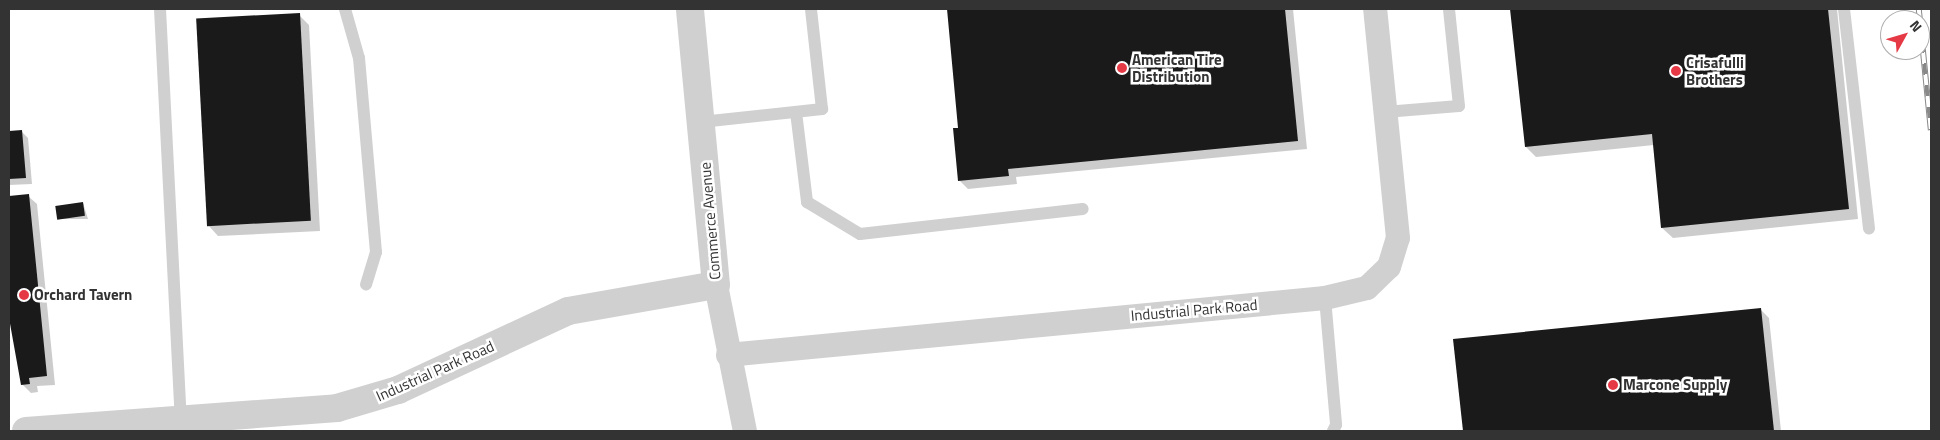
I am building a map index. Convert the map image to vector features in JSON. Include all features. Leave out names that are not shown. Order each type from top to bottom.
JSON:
[{"type":"street","name":"Commerce Avenue","points":[[690,9],[716,285],[728,355],[745,431]]},
{"type":"street","name":"Industrial Park Road","points":[[728,355],[1325,298],[1373,284],[1395,253],[1398,230],[1375,9]]},
{"type":"street","name":"Industrial Park Road","points":[[26,431],[154,425],[181,418],[314,411],[355,404],[398,390],[568,311],[716,285]]},
{"type":"lane","points":[[160,9],[181,418]]},
{"type":"lane","points":[[345,9],[358,58],[376,252],[366,284]]},
{"type":"lane","points":[[701,122],[822,110],[811,9]]},
{"type":"lane","points":[[1385,112],[1459,106],[1449,9]]},
{"type":"lane","points":[[1844,9],[1869,229]]},
{"type":"lane","points":[[796,112],[807,202],[860,234],[1083,209]]},
{"type":"lane","points":[[1325,298],[1336,425],[1333,431]]},
{"type":"building","name":"American Tire Distribution","points":[[947,9],[1285,9],[1298,141],[1008,169],[1009,176],[958,181],[953,128],[958,128]]},
{"type":"building","name":"Crisafulli Brothers","points":[[1510,9],[1828,9],[1849,209],[1661,228],[1652,134],[1525,147]]},
{"type":"building","points":[[300,13],[311,221],[207,226],[196,18]]},
{"type":"building","points":[[22,130],[26,178],[9,179],[9,131]]},
{"type":"building","name":"Orchard Tavern","points":[[29,194],[47,376],[29,378],[30,384],[21,385],[9,318],[9,196]]},
{"type":"building","points":[[83,202],[85,216],[57,220],[55,206]]},
{"type":"building","name":"Marcone Supply","points":[[1761,308],[1774,431],[1463,431],[1453,339]]},
{"type":"railway","points":[[1919,9],[1931,130]]},
{"type":"place","name":"American Tire Distribution","points":[[1122,68]]},
{"type":"place","name":"Crisafulli Brothers","points":[[1676,71]]},
{"type":"place","name":"Orchard Tavern","points":[[24,295]]},
{"type":"place","name":"Marcone Supply","points":[[1613,385]]}]
